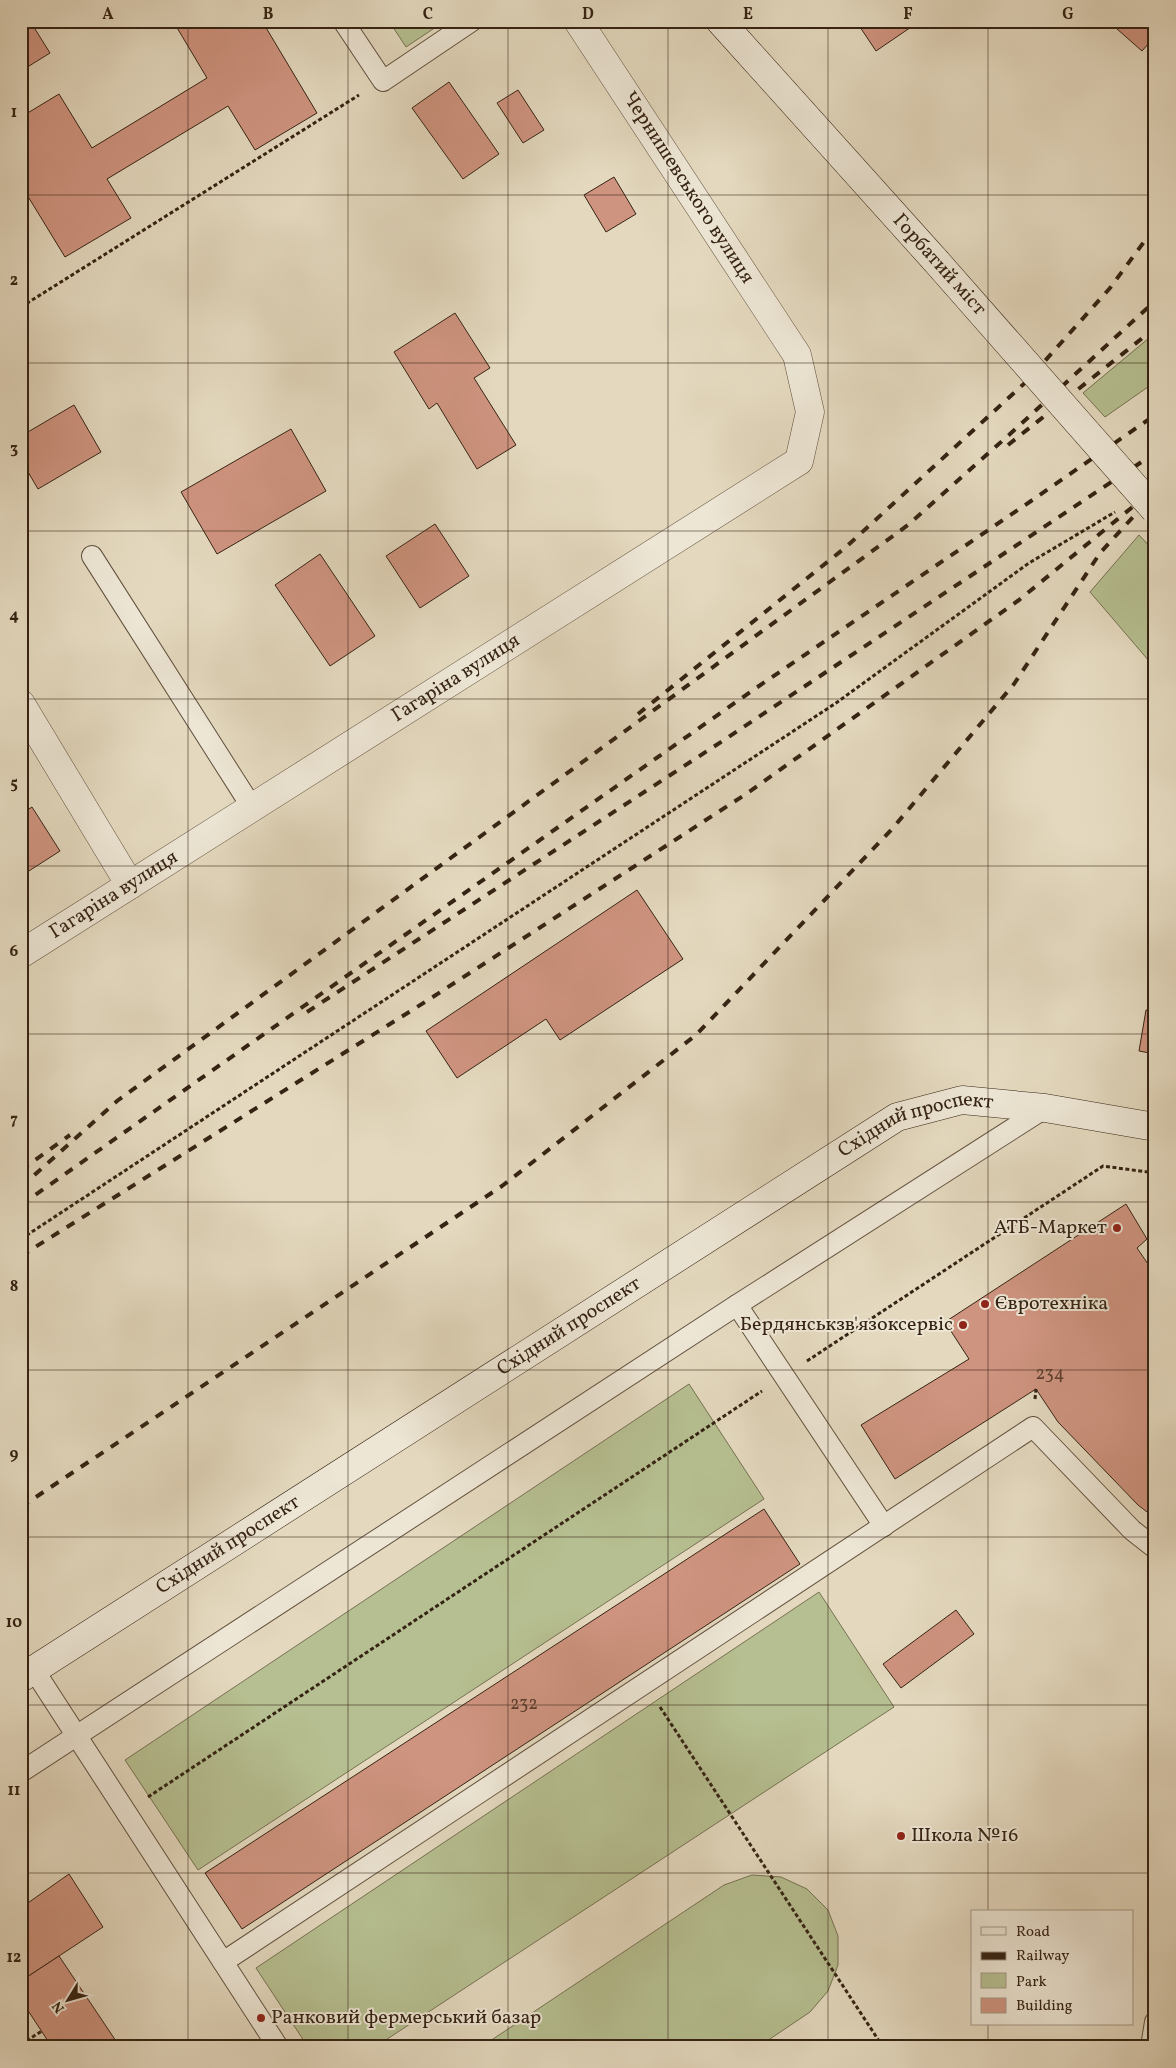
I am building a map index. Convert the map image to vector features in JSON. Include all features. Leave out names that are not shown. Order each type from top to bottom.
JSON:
[{"type":"street","name":"Чернишевського вулиця","points":[[578,21],[797,355]]},
{"type":"street","name":"Горбатий міст","points":[[720,21],[935,260],[1155,510]]},
{"type":"street","name":"Гагаріна вулиця","points":[[21,954],[253,809],[799,461],[810,412],[797,355]]},
{"type":"street","points":[[21,704],[130,885]]},
{"type":"street","name":"Східний проспект","points":[[28,1674],[897,1117],[962,1100],[1045,1108],[1155,1127]]},
{"type":"lane","points":[[343,21],[383,80],[472,21]]},
{"type":"lane","points":[[92,556],[253,809]]},
{"type":"lane","points":[[21,1772],[737,1305],[1045,1108]]},
{"type":"lane","points":[[737,1305],[884,1526]]},
{"type":"lane","points":[[223,1962],[1033,1427],[1132,1530],[1155,1548]]},
{"type":"lane","points":[[28,1674],[76,1736],[278,2047]]},
{"type":"lane","points":[[1151,2047],[1155,2022]]},
{"type":"path","points":[[21,307],[383,80]]},
{"type":"path","points":[[21,1239],[836,703],[1029,563],[1119,510]]},
{"type":"path","points":[[126,1812],[1103,1166],[1155,1173]]},
{"type":"path","points":[[645,1684],[883,2047]]},
{"type":"path","points":[[21,2044],[42,2031]]},
{"type":"green space","points":[[389,21],[445,21],[406,47]]},
{"type":"green space","points":[[1155,333],[1155,382],[1105,417],[1083,393]]},
{"type":"green space","points":[[1139,535],[1155,552],[1155,668],[1090,592]]},
{"type":"green space","points":[[689,1384],[764,1499],[198,1870],[125,1760]]},
{"type":"green space","points":[[819,1592],[894,1707],[375,2047],[308,2047],[256,1968]]},
{"type":"green space","points":[[752,1875],[781,1877],[807,1889],[828,1910],[838,1936],[838,1965],[828,1991],[810,2012],[758,2047],[481,2047],[724,1885]]},
{"type":"building","points":[[30,21],[50,53],[21,71],[21,22]]},
{"type":"building","points":[[173,21],[262,21],[317,113],[255,150],[228,106],[107,179],[131,218],[65,257],[21,185],[21,117],[59,94],[92,148],[207,78]]},
{"type":"building","points":[[856,21],[920,21],[876,51]]},
{"type":"building","points":[[1071,21],[1084,21],[1076,28]]},
{"type":"building","points":[[1108,21],[1155,21],[1155,36],[1142,51]]},
{"type":"building","points":[[449,82],[499,154],[463,179],[412,108]]},
{"type":"building","points":[[518,90],[544,130],[523,143],[497,103]]},
{"type":"building","points":[[614,177],[636,214],[606,232],[584,195]]},
{"type":"building","points":[[455,313],[490,368],[474,378],[516,445],[477,469],[437,403],[429,409],[394,352]]},
{"type":"building","points":[[74,405],[101,452],[38,489],[21,460],[21,436]]},
{"type":"building","points":[[291,429],[326,491],[217,554],[181,492]]},
{"type":"building","points":[[435,524],[469,576],[420,608],[386,556]]},
{"type":"building","points":[[320,554],[375,636],[330,666],[275,585]]},
{"type":"building","points":[[32,807],[60,851],[21,876],[21,814]]},
{"type":"building","points":[[637,890],[683,959],[560,1040],[546,1019],[457,1078],[426,1031]]},
{"type":"building","points":[[1146,1010],[1155,1011],[1155,1054],[1139,1051]]},
{"type":"building","points":[[1126,1204],[1147,1239],[1137,1248],[1155,1274],[1155,1518],[1138,1505],[1058,1422],[1036,1389],[895,1479],[861,1425],[969,1359],[945,1322]]},
{"type":"building","points":[[764,1509],[800,1564],[242,1929],[205,1873]]},
{"type":"building","points":[[956,1610],[974,1634],[901,1688],[883,1664]]},
{"type":"building","points":[[69,1874],[103,1927],[21,1981],[21,1899],[25,1905]]},
{"type":"building","points":[[59,1956],[120,2047],[52,2047],[21,2000],[21,1981]]},
{"type":"railway","points":[[638,714],[846,547],[1027,381],[1110,288],[1155,227]]},
{"type":"railway","points":[[21,1187],[117,1101],[908,525],[1155,301]]},
{"type":"railway","points":[[1008,445],[1155,328]]},
{"type":"railway","points":[[21,1205],[756,688],[1155,415]]},
{"type":"railway","points":[[307,1012],[724,740],[1155,453]]},
{"type":"railway","points":[[21,1507],[502,1186],[696,1035],[892,829],[1014,684],[1100,553],[1155,493]]},
{"type":"railway","points":[[21,1256],[425,1002],[746,794],[1019,600],[1141,500]]},
{"type":"railway","points":[[21,1170],[70,1135]]},
{"type":"place","name":"АТБ-Маркет","points":[[1117,1228]]},
{"type":"place","name":"Євротехніка","points":[[985,1304]]},
{"type":"place","name":"Бердянськзв'язоксервіс","points":[[963,1325]]},
{"type":"place","name":"Школа №16","points":[[901,1836]]},
{"type":"place","name":"Ранковий фермерський базар","points":[[261,2018]]}]
